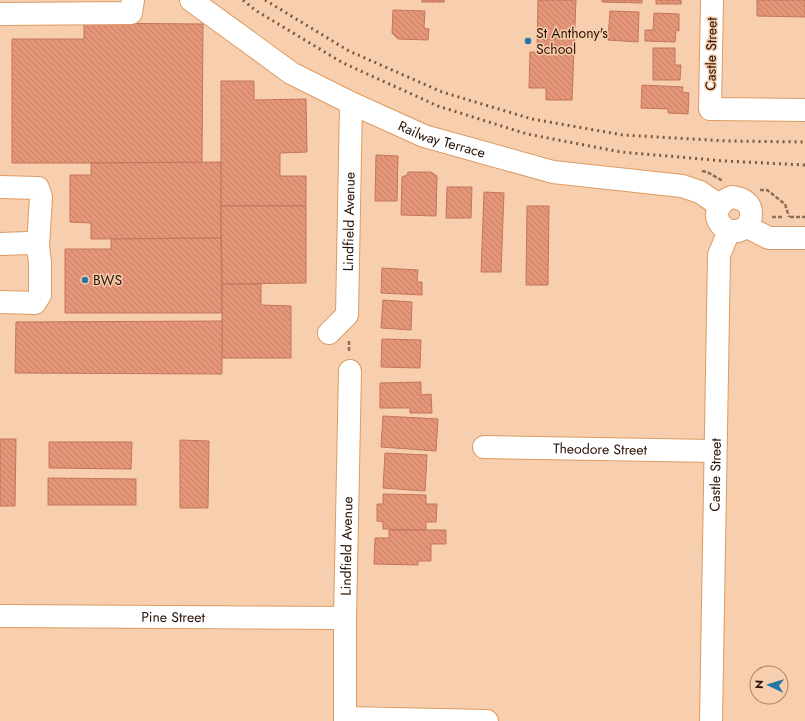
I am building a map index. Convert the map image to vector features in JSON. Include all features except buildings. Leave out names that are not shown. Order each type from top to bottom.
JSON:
[{"type":"street","points":[[0,14],[131,13],[133,0]]},
{"type":"street","name":"Railway Terrace","points":[[191,0],[291,73],[424,136],[553,172],[682,186],[700,192],[719,205]]},
{"type":"street","name":"Castle Street","points":[[712,0],[710,109],[805,110]]},
{"type":"street","name":"Lindfield Avenue","points":[[329,333],[347,315],[351,102]]},
{"type":"street","points":[[0,188],[38,188],[41,197],[38,246],[40,263],[40,295],[35,303],[0,302]]},
{"type":"street","points":[[738,229],[751,214],[748,204],[744,200],[738,197],[732,197],[726,199],[719,205],[717,213],[721,224],[738,229],[769,238],[805,238]]},
{"type":"street","name":"Castle Street","points":[[711,721],[719,255],[738,229]]},
{"type":"street","points":[[0,244],[28,243],[38,246]]},
{"type":"street","name":"Lindfield Avenue","points":[[345,720],[345,618],[350,370]]},
{"type":"street","name":"Theodore Street","points":[[484,447],[715,451]]},
{"type":"street","name":"Pine Street","points":[[0,616],[345,618]]},
{"type":"street","points":[[345,720],[487,721]]},
{"type":"path","points":[[699,171],[706,172],[726,182]]},
{"type":"path","points":[[760,190],[767,190],[785,204],[789,217],[805,217]]},
{"type":"railway","points":[[243,0],[255,10],[343,63],[438,106],[527,134],[621,152],[725,161],[805,165]]},
{"type":"railway","points":[[265,0],[349,51],[442,92],[532,119],[623,135],[727,141],[805,142]]},
{"type":"place","name":"St Anthony's School","points":[[528,41]]},
{"type":"place","name":"BWS","points":[[85,280]]}]
